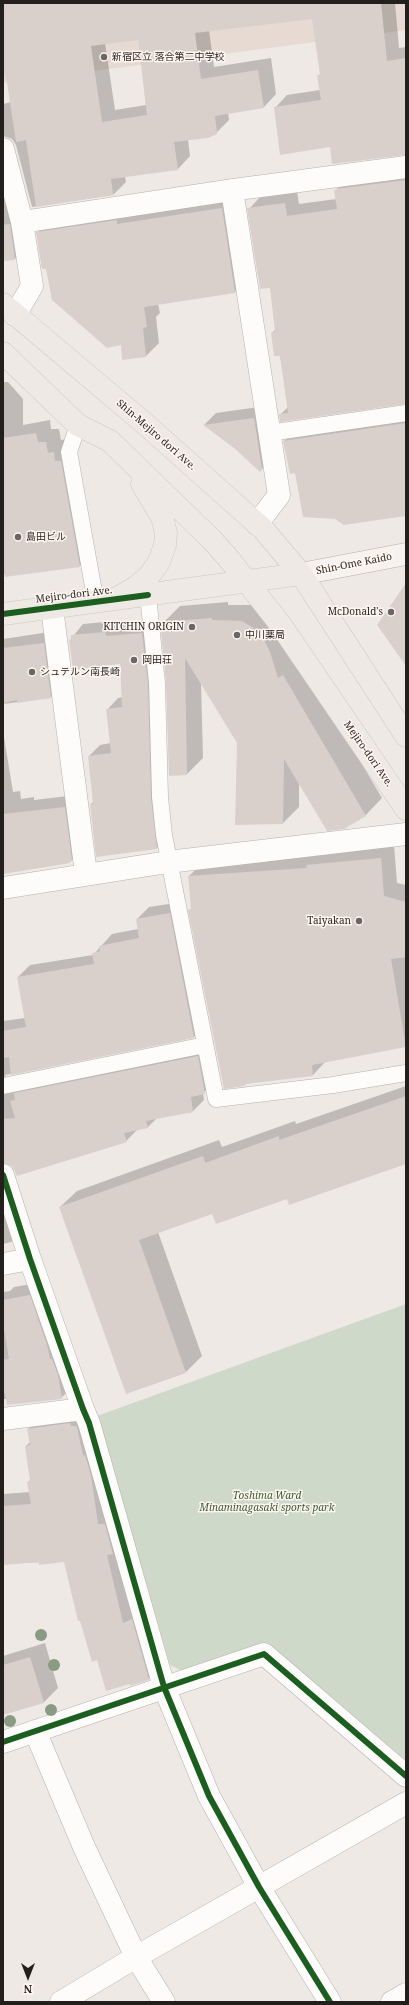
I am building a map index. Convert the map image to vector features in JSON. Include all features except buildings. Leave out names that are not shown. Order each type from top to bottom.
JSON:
[{"type":"main road","name":"Shin-Mejiro dori Ave.","points":[[9,310],[144,424],[257,524],[301,574]]},
{"type":"main road","points":[[3,353],[78,425],[110,441],[212,540],[248,582]]},
{"type":"main road","points":[[101,602],[124,594],[148,577],[159,562],[165,545],[166,533],[162,517],[151,498],[110,441]]},
{"type":"main road","name":"Shin-Ome Kaido","points":[[301,574],[406,554]]},
{"type":"main road","points":[[301,574],[406,736]]},
{"type":"main road","name":"Mejiro-dori Ave.","points":[[3,614],[301,574]]},
{"type":"main road","name":"Mejiro-dori Ave.","points":[[248,582],[280,624],[406,809]]},
{"type":"street","points":[[3,149],[22,222],[32,286],[9,310]]},
{"type":"street","points":[[22,222],[232,190],[406,167]]},
{"type":"street","points":[[232,190],[279,495],[257,524]]},
{"type":"street","points":[[52,608],[86,874]]},
{"type":"street","points":[[3,888],[168,862],[406,834]]},
{"type":"street","points":[[3,1175],[30,1259],[83,1410],[89,1423],[110,1491],[164,1687],[209,1796],[259,1887],[330,2002]]},
{"type":"street","points":[[3,1264],[30,1259]]},
{"type":"street","points":[[3,1419],[83,1410]]},
{"type":"street","points":[[3,1742],[264,1654],[406,1776]]},
{"type":"street","points":[[35,1731],[84,1847],[136,1957],[164,2002]]},
{"type":"street","points":[[61,2002],[136,1957],[406,1803]]},
{"type":"street","points":[[392,2002],[406,1994]]},
{"type":"lane","points":[[269,433],[406,413]]},
{"type":"lane","points":[[78,425],[69,452],[101,602]]},
{"type":"lane","points":[[148,595],[158,683],[160,797],[168,862],[216,1099],[333,1085],[406,1072]]},
{"type":"lane","points":[[3,1086],[205,1045]]},
{"type":"shaded area","name":"新宿区立 落合第二中学校","points":[[3,3],[406,3],[406,30],[3,83]]},
{"type":"green space","name":"Toshima Ward Minaminagasaki sports park","points":[[406,1304],[406,1770],[269,1647],[182,1671],[170,1665],[97,1416]]},
{"type":"cycle path","points":[[3,614],[148,595]]},
{"type":"cycle path","points":[[3,1175],[30,1259],[89,1423],[164,1687],[209,1796],[259,1887],[330,2002]]},
{"type":"cycle path","points":[[3,1742],[264,1654],[406,1776]]},
{"type":"place","name":"新宿区立 落合第二中学校","points":[[104,57]]},
{"type":"place","name":"島田ビル","points":[[18,537]]},
{"type":"place","name":"McDonald's","points":[[391,612]]},
{"type":"place","name":"KITCHIN ORIGIN","points":[[192,627]]},
{"type":"place","name":"中川薬局","points":[[237,635]]},
{"type":"place","name":"岡田荘","points":[[134,660]]},
{"type":"place","name":"シュテルン南長崎","points":[[32,672]]},
{"type":"place","name":"Taiyakan","points":[[359,921]]}]
